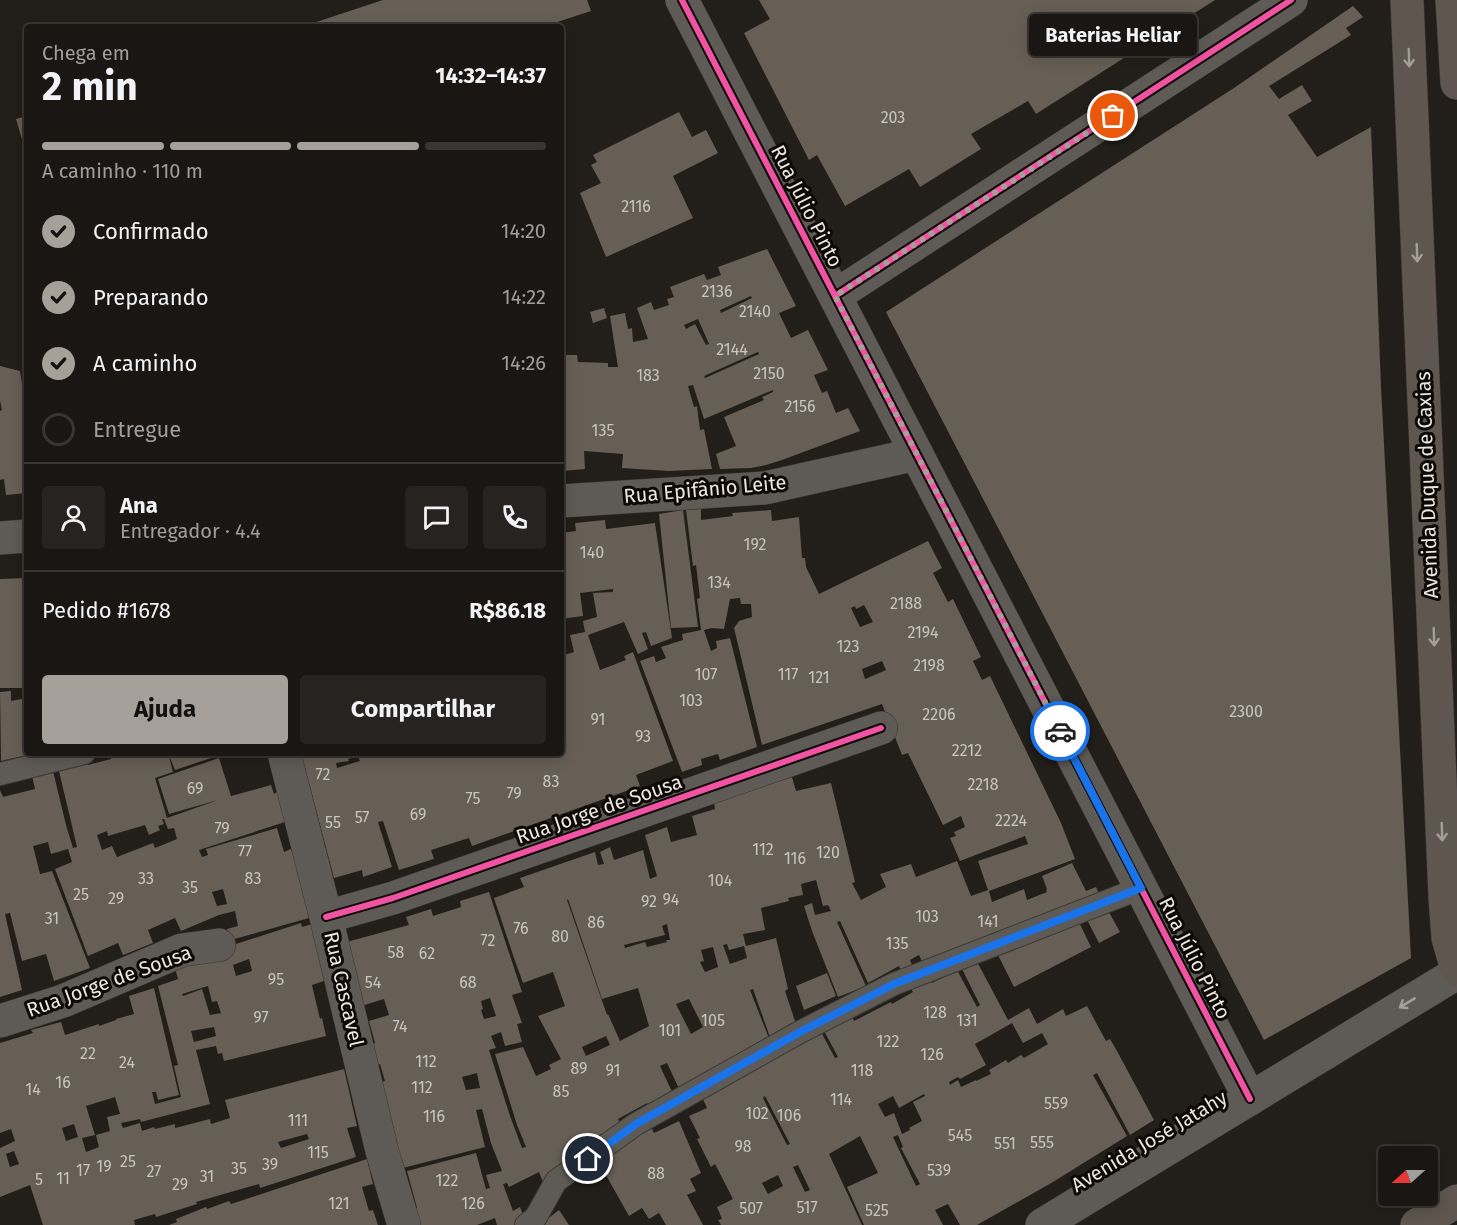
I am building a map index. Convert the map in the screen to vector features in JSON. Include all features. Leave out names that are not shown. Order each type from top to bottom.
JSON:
[{"type":"main road","name":"Avenida Duque de Caxias","points":[[1407,0],[1445,898],[1448,938],[1457,971]]},
{"type":"main road","points":[[1452,0],[1457,83]]},
{"type":"main road","points":[[1417,1225],[1457,1201]]},
{"type":"street","name":"Rua Júlio Pinto","points":[[682,0],[1250,1099]]},
{"type":"street","points":[[835,296],[1291,0]]},
{"type":"street","name":"Rua Epifânio Leite","points":[[564,501],[765,488],[917,454]]},
{"type":"street","points":[[0,538],[24,536]]},
{"type":"street","name":"Rua Jorge de Sousa","points":[[326,917],[393,898],[881,728]]},
{"type":"street","name":"Rua Cascavel","points":[[285,756],[382,1151],[404,1225]]},
{"type":"street","name":"Rua Jorge de Sousa","points":[[0,1021],[63,1001],[182,950],[219,945]]},
{"type":"street","name":"Avenida José Jatahy","points":[[1042,1225],[1457,971]]},
{"type":"lane","points":[[0,774],[72,756]]},
{"type":"lane","points":[[526,1225],[536,1217],[556,1181],[636,1124],[800,1032],[894,984],[1141,888]]},
{"type":"building","points":[[383,0],[587,0],[591,11],[551,24],[310,24]]},
{"type":"building","points":[[759,0],[1215,0],[1036,114],[1028,101],[971,134],[981,149],[920,187],[909,169],[845,206],[817,155],[809,160],[744,33],[770,19]]},
{"type":"building","points":[[1353,6],[1363,17],[1346,28],[1351,35],[1269,86],[1279,99],[1302,85],[1312,101],[1288,115],[1317,157],[1371,127],[1381,387],[1411,958],[1264,1040],[886,312],[1234,88]]},
{"type":"building","points":[[679,112],[692,137],[706,130],[718,153],[673,176],[693,218],[606,257],[580,193],[601,183],[591,165],[597,162],[593,155]]},
{"type":"building","points":[[24,117],[24,146],[16,119]]},
{"type":"building","points":[[767,249],[796,306],[779,313],[791,338],[808,330],[828,370],[814,375],[822,393],[827,391],[836,413],[848,408],[860,431],[766,465],[720,469],[716,454],[736,446],[724,417],[764,400],[762,397],[773,390],[704,419],[693,385],[688,386],[694,407],[697,406],[700,430],[704,429],[712,469],[669,471],[622,468],[623,454],[584,451],[585,469],[564,471],[564,355],[577,355],[578,362],[608,363],[608,367],[618,367],[610,316],[625,313],[628,329],[632,328],[633,342],[648,339],[637,308],[651,302],[654,310],[669,305],[667,299],[674,297],[670,287],[704,274],[707,280],[721,275],[718,267]],"holes":[[[751,296],[752,298],[721,313],[720,310]],[[698,319],[709,344],[706,345],[695,324],[686,329],[684,325]],[[758,352],[759,354],[705,378],[704,376]]]},
{"type":"building","points":[[604,308],[607,318],[593,323],[590,312]]},
{"type":"building","points":[[0,366],[20,371],[24,396],[24,493],[6,495],[4,479],[0,480],[0,411],[2,410]]},
{"type":"building","points":[[701,509],[701,520],[733,516],[732,513],[771,510],[772,521],[799,517],[802,558],[805,558],[806,567],[819,594],[928,541],[942,568],[933,573],[948,602],[953,599],[981,657],[973,661],[982,680],[990,676],[1061,823],[1075,859],[989,891],[992,902],[1024,889],[1027,900],[1047,892],[1042,876],[1072,863],[1086,891],[1096,887],[1100,896],[924,966],[919,955],[910,960],[914,970],[903,975],[899,966],[868,983],[840,921],[837,922],[866,986],[838,997],[804,906],[812,903],[815,915],[831,911],[828,905],[823,906],[816,880],[801,884],[803,895],[761,908],[765,930],[743,934],[746,946],[776,938],[788,989],[785,991],[798,1030],[772,1043],[753,989],[750,990],[770,1041],[681,1093],[667,1063],[660,1066],[674,1096],[650,1109],[647,1103],[618,1119],[622,1127],[602,1136],[601,1134],[569,1152],[573,1160],[543,1182],[539,1172],[509,1187],[507,1183],[503,1184],[513,1211],[520,1207],[524,1217],[520,1225],[497,1225],[495,1218],[477,1225],[415,1225],[411,1210],[417,1208],[407,1171],[476,1153],[486,1189],[490,1188],[486,1175],[502,1171],[491,1143],[482,1109],[476,1110],[485,1147],[399,1169],[378,1083],[385,1081],[380,1064],[375,1066],[369,1045],[375,1043],[369,1021],[389,1015],[384,999],[361,1006],[343,943],[409,925],[406,917],[431,909],[433,916],[461,907],[460,901],[489,892],[522,992],[512,995],[522,1023],[517,1024],[522,1042],[505,1046],[501,1032],[491,1036],[496,1048],[489,1050],[522,1148],[526,1147],[495,1054],[523,1047],[536,1076],[551,1069],[549,1065],[561,1059],[538,1016],[565,1006],[553,972],[523,983],[514,958],[494,898],[524,887],[520,878],[595,852],[598,865],[604,864],[600,852],[610,847],[614,860],[643,850],[650,879],[657,876],[645,835],[667,827],[671,842],[697,835],[692,816],[715,809],[714,803],[792,777],[796,791],[831,783],[855,882],[852,883],[861,900],[886,887],[880,874],[911,864],[916,877],[957,861],[971,896],[988,890],[978,861],[1028,844],[1025,836],[960,861],[950,838],[956,836],[954,832],[965,827],[961,816],[943,825],[908,753],[902,755],[882,704],[762,745],[734,628],[739,621],[752,617],[751,604],[741,604],[740,598],[730,599],[724,629],[704,630],[711,651],[717,648],[716,641],[730,638],[757,747],[720,760],[718,754],[701,759],[702,765],[682,772],[640,661],[654,656],[656,662],[666,658],[661,647],[683,640],[682,634],[701,630],[696,565],[693,566],[686,510]],"holes":[[[864,605],[873,622],[860,627],[851,608],[855,606],[856,609]],[[882,661],[886,670],[865,679],[862,669]],[[568,899],[602,999],[638,988],[649,1026],[620,1041],[607,1015],[567,900]],[[667,924],[670,940],[666,940],[667,942],[647,947],[645,942],[625,948],[624,945],[665,935],[662,926]],[[727,944],[729,950],[744,946],[747,958],[730,964],[723,945]],[[713,947],[718,967],[705,972],[700,962],[704,961],[701,950]],[[490,998],[496,1016],[484,1019],[481,1010],[483,1009],[481,1001]],[[689,999],[703,1027],[691,1034],[676,1004]],[[606,1036],[610,1045],[586,1056],[582,1047]],[[477,1073],[480,1088],[466,1090],[462,1077]]]},
{"type":"building","points":[[683,510],[698,627],[671,628],[659,514]]},
{"type":"building","points":[[605,520],[606,529],[655,523],[672,638],[651,646],[646,632],[642,633],[648,649],[638,654],[624,622],[588,635],[600,670],[626,660],[624,656],[633,652],[673,761],[636,775],[640,786],[472,846],[469,838],[431,850],[434,859],[399,870],[383,821],[378,822],[392,867],[363,877],[362,870],[334,878],[302,756],[358,756],[564,756],[564,655],[574,652],[570,635],[585,632],[583,621],[597,617],[593,593],[613,592],[613,589],[580,593],[583,616],[564,619],[564,533],[576,531],[575,523]],"holes":[[[358,756],[360,761],[337,768],[336,763],[349,761],[348,759]]]},
{"type":"building","points":[[24,578],[24,688],[0,688],[0,579]]},
{"type":"building","points":[[11,691],[11,701],[24,699],[24,756],[1,761],[0,692]]},
{"type":"building","points":[[110,756],[169,756],[173,772],[155,778],[167,818],[218,800],[169,814],[158,779],[219,758],[231,796],[271,785],[274,794],[277,792],[285,822],[199,850],[202,857],[208,855],[206,849],[277,828],[284,852],[291,849],[294,855],[309,918],[231,940],[227,929],[238,926],[235,911],[219,915],[181,931],[175,918],[148,930],[153,943],[123,955],[118,943],[88,956],[55,869],[72,862],[68,849],[51,854],[48,842],[33,846],[40,874],[52,871],[90,968],[54,981],[46,954],[22,961],[10,913],[5,914],[22,990],[0,997],[0,790],[3,797],[35,789],[31,771],[52,767],[73,848],[77,847],[58,767],[87,760],[88,765],[111,759]],"holes":[[[162,819],[168,829],[174,828],[177,839],[155,848],[153,843],[117,857],[112,846],[102,850],[97,835],[107,831],[108,836],[145,825],[149,835],[160,830],[158,826],[164,824]],[[223,889],[227,904],[217,906],[212,892]]]},
{"type":"building","points":[[176,756],[217,756],[175,770],[170,758]]},
{"type":"building","points":[[1105,905],[1120,932],[1099,943],[1084,914]]},
{"type":"building","points":[[1076,916],[1091,947],[1014,987],[996,951]]},
{"type":"building","points":[[301,923],[302,927],[312,924],[324,981],[312,985],[326,1036],[224,1061],[222,1053],[218,1054],[216,1046],[196,1050],[210,1104],[141,1122],[140,1119],[121,1123],[123,1128],[140,1123],[142,1131],[175,1124],[175,1128],[210,1119],[211,1124],[230,1118],[225,1100],[344,1069],[357,1126],[347,1128],[356,1157],[260,1188],[259,1184],[196,1202],[197,1204],[156,1217],[155,1214],[134,1220],[135,1225],[43,1225],[30,1185],[0,1197],[0,1148],[15,1141],[11,1129],[0,1133],[0,1043],[33,1033],[31,1030],[61,1022],[65,1035],[134,1014],[129,996],[154,988],[179,1095],[158,1100],[156,1092],[152,1092],[155,1104],[181,1097],[174,1066],[178,1065],[158,986],[178,979],[174,964]],"holes":[[[249,959],[252,971],[236,976],[233,965]],[[208,986],[212,1002],[217,1001],[221,1013],[210,1015],[202,989],[183,996],[182,994]],[[214,1027],[216,1036],[194,1042],[191,1031]],[[115,1097],[120,1114],[107,1117],[110,1131],[96,1135],[99,1147],[86,1152],[82,1138],[95,1135],[86,1106]],[[74,1124],[78,1137],[66,1141],[62,1128]],[[307,1134],[309,1139],[281,1148],[278,1142]],[[14,1151],[19,1164],[10,1167],[6,1154]]]},
{"type":"building","points":[[974,956],[1008,1020],[1029,1008],[1037,1024],[1063,1009],[1066,1016],[1087,1006],[1106,1041],[1110,1039],[1154,1120],[1130,1135],[1097,1073],[1093,1075],[1127,1136],[1053,1182],[977,1225],[960,1225],[948,1204],[935,1210],[943,1225],[864,1225],[847,1187],[878,1173],[860,1136],[829,1154],[862,1225],[721,1225],[718,1220],[722,1219],[717,1207],[733,1199],[715,1164],[711,1167],[689,1116],[707,1108],[702,1097],[820,1030],[835,1058],[838,1057],[824,1031],[852,1017],[854,1021],[891,1002],[892,1004],[913,992],[909,986],[928,976],[932,983],[957,970],[977,1007],[980,1005],[959,963]],"holes":[[[1012,1023],[1023,1043],[1042,1033],[1048,1044],[1024,1058],[1021,1055],[1008,1063],[1006,1060],[989,1070],[991,1074],[976,1081],[961,1087],[958,1080],[950,1085],[949,1082],[958,1077],[960,1079],[986,1065],[975,1044]],[[924,1094],[925,1096],[913,1102],[922,1121],[902,1134],[894,1113],[885,1117],[878,1104],[893,1096],[899,1108]],[[765,1096],[790,1144],[787,1145],[763,1098]],[[898,1135],[903,1147],[901,1148],[920,1184],[916,1186],[893,1137]],[[798,1165],[810,1190],[805,1192],[793,1167]],[[778,1175],[783,1186],[768,1194],[762,1183]]]},
{"type":"building","points":[[827,973],[836,996],[804,1010],[796,986]]},
{"type":"building","points":[[679,1121],[701,1173],[690,1179],[696,1191],[687,1195],[703,1225],[666,1225],[659,1213],[649,1219],[642,1208],[629,1216],[598,1161],[623,1147],[619,1141],[650,1125],[654,1133]]},
{"type":"building","points":[[367,1159],[373,1184],[362,1187],[369,1211],[373,1210],[378,1225],[169,1225],[177,1222],[176,1219],[206,1207],[207,1209],[229,1201],[231,1204]]},
{"type":"building","points":[[559,1210],[569,1225],[541,1224]]},
{"type":"cycle path","points":[[682,0],[1250,1099]]},
{"type":"cycle path","points":[[835,296],[1291,0]]},
{"type":"cycle path","points":[[326,917],[393,898],[881,728]]},
{"type":"way so far","points":[[1060,731],[835,296],[1113,116]]},
{"type":"place","name":"Baterias Heliar","points":[[1113,116]]},
{"type":"route","points":[[588,1159],[636,1124],[800,1032],[894,984],[1141,888],[1060,731]]}]
